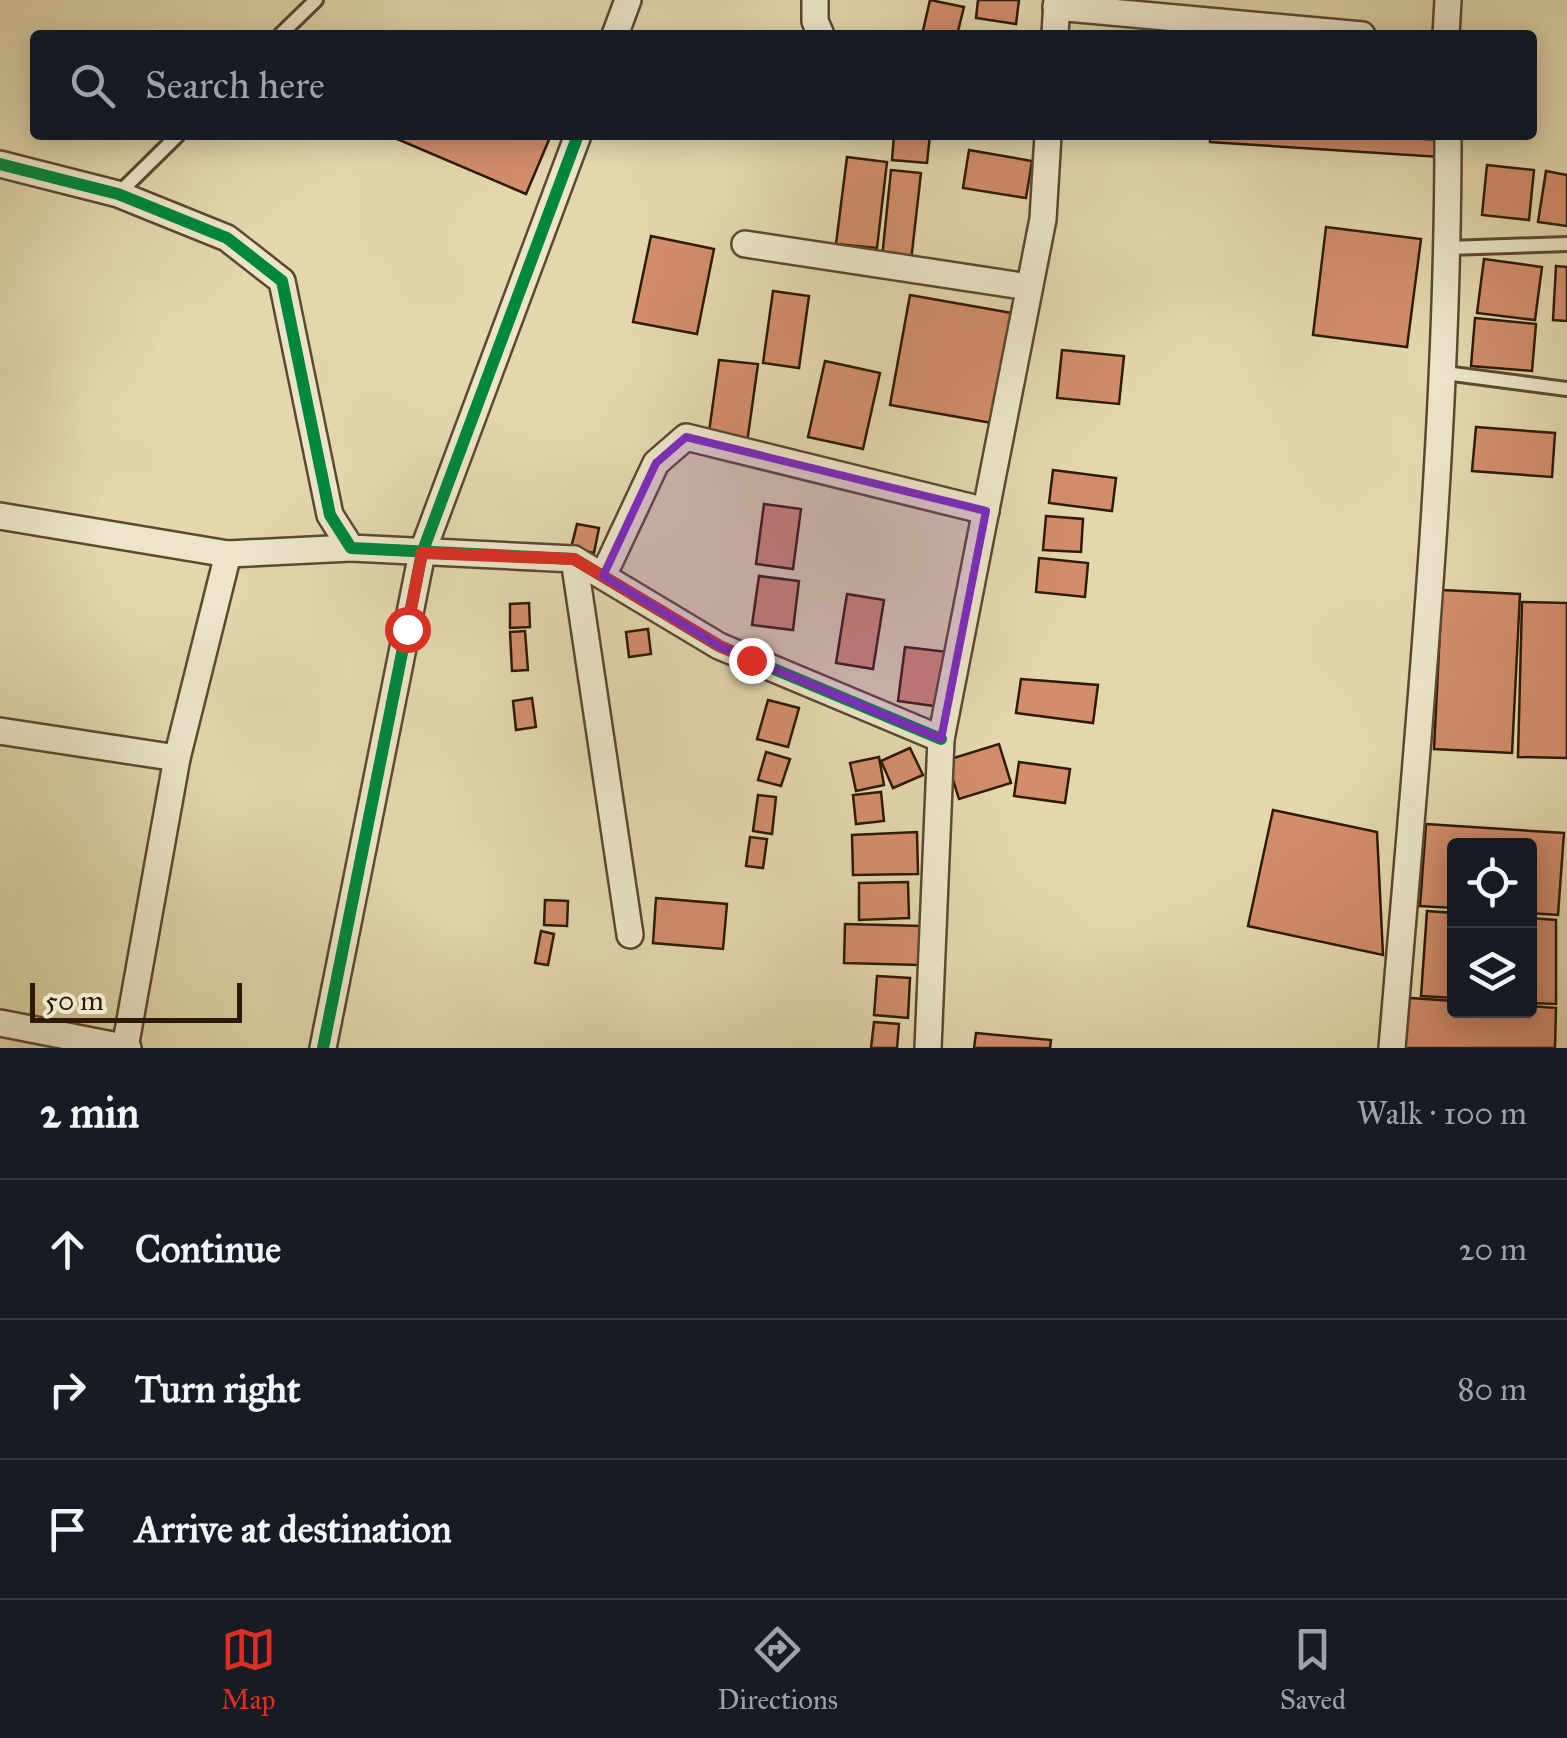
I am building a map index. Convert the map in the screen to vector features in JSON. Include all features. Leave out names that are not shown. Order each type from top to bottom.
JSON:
[{"type":"street","points":[[617,30],[628,0]]},
{"type":"street","points":[[815,0],[819,30]]},
{"type":"street","points":[[1446,30],[1448,0]]},
{"type":"street","points":[[1054,30],[1056,3],[1314,30]]},
{"type":"street","points":[[323,1048],[422,553],[576,140]]},
{"type":"street","points":[[928,1048],[941,739],[1043,219],[1048,140]]},
{"type":"street","points":[[1392,1048],[1445,373],[1448,140]]},
{"type":"street","points":[[0,164],[118,194],[227,238],[282,282],[330,515],[351,548]]},
{"type":"street","points":[[745,244],[1030,287]]},
{"type":"street","points":[[603,576],[656,464],[686,437],[986,511]]},
{"type":"street","points":[[0,516],[228,554],[351,548],[574,559],[720,646],[941,739]]},
{"type":"street","points":[[0,1023],[127,1048],[177,758],[228,554]]},
{"type":"street","points":[[574,559],[630,935]]},
{"type":"street","points":[[0,731],[177,758]]},
{"type":"lane","points":[[285,30],[316,0]]},
{"type":"lane","points":[[118,194],[173,140]]},
{"type":"lane","points":[[1448,248],[1567,244]]},
{"type":"lane","points":[[1445,373],[1567,389]]},
{"type":"highlighted area","points":[[686,437],[986,511],[941,739],[719,646],[603,576],[656,463]]},
{"type":"building","points":[[930,0],[964,7],[958,30],[923,30]]},
{"type":"building","points":[[978,0],[1019,0],[1016,24],[976,18]]},
{"type":"building","points":[[399,140],[549,140],[526,194]]},
{"type":"building","points":[[894,140],[929,140],[927,163],[892,160]]},
{"type":"building","points":[[1210,140],[1441,140],[1440,157]]},
{"type":"building","points":[[969,150],[1032,161],[1026,198],[963,188]]},
{"type":"building","points":[[847,157],[887,162],[877,248],[836,244]]},
{"type":"building","points":[[1487,165],[1534,170],[1529,220],[1482,215]]},
{"type":"building","points":[[891,170],[921,173],[911,261],[882,258]]},
{"type":"building","points":[[1546,171],[1567,175],[1567,226],[1538,222]]},
{"type":"building","points":[[1326,227],[1421,239],[1407,347],[1313,335]]},
{"type":"building","points":[[651,236],[714,249],[697,334],[633,322]]},
{"type":"building","points":[[1484,259],[1542,267],[1535,320],[1477,313]]},
{"type":"building","points":[[1556,266],[1567,267],[1567,321],[1553,320]]},
{"type":"building","points":[[773,291],[809,296],[799,368],[763,363]]},
{"type":"building","points":[[910,295],[1012,313],[992,423],[890,405]]},
{"type":"building","points":[[1475,318],[1536,324],[1532,371],[1471,366]]},
{"type":"building","points":[[1062,350],[1124,356],[1119,404],[1057,398]]},
{"type":"building","points":[[719,360],[758,364],[747,443],[708,439]]},
{"type":"building","points":[[825,361],[880,373],[863,449],[808,437]]},
{"type":"building","points":[[1476,427],[1555,433],[1552,477],[1472,471]]},
{"type":"building","points":[[1053,470],[1116,478],[1112,511],[1049,503]]},
{"type":"building","points":[[764,504],[801,509],[793,569],[756,564]]},
{"type":"building","points":[[1046,516],[1083,519],[1081,552],[1043,550]]},
{"type":"building","points":[[577,524],[599,528],[594,553],[571,548]]},
{"type":"building","points":[[1039,558],[1088,563],[1085,597],[1036,592]]},
{"type":"building","points":[[759,576],[799,581],[793,630],[752,625]]},
{"type":"building","points":[[1442,590],[1520,594],[1512,753],[1434,749]]},
{"type":"building","points":[[847,594],[884,600],[873,669],[836,663]]},
{"type":"building","points":[[1522,602],[1567,603],[1567,758],[1518,757]]},
{"type":"building","points":[[529,603],[530,627],[510,628],[510,604]]},
{"type":"building","points":[[648,629],[651,654],[629,657],[626,632]]},
{"type":"building","points":[[525,631],[528,670],[512,671],[510,632]]},
{"type":"building","points":[[905,647],[948,652],[941,707],[898,701]]},
{"type":"building","points":[[1021,679],[1098,685],[1093,723],[1016,713]]},
{"type":"building","points":[[532,698],[536,727],[516,730],[513,701]]},
{"type":"building","points":[[768,700],[799,708],[788,747],[757,739]]},
{"type":"building","points":[[999,744],[1011,783],[959,799],[947,760]]},
{"type":"building","points":[[910,748],[923,775],[893,788],[881,761]]},
{"type":"building","points":[[766,752],[790,759],[781,786],[758,780]]},
{"type":"building","points":[[879,757],[884,785],[856,791],[850,763]]},
{"type":"building","points":[[1019,762],[1070,769],[1065,803],[1014,796]]},
{"type":"building","points":[[881,792],[884,821],[856,824],[853,795]]},
{"type":"building","points":[[758,795],[776,797],[772,834],[753,831]]},
{"type":"building","points":[[1273,810],[1377,832],[1383,955],[1248,926]]},
{"type":"building","points":[[1426,824],[1564,833],[1558,915],[1537,914],[1537,838],[1447,838],[1447,908],[1420,906]]},
{"type":"building","points":[[917,832],[918,874],[853,875],[852,835]]},
{"type":"building","points":[[750,837],[767,839],[763,868],[746,866]]},
{"type":"building","points":[[908,882],[909,918],[859,920],[859,883]]},
{"type":"building","points":[[656,898],[727,904],[723,949],[653,943]]},
{"type":"building","points":[[545,900],[568,901],[567,926],[544,925]]},
{"type":"building","points":[[1427,911],[1447,912],[1447,998],[1421,996]]},
{"type":"building","points":[[1537,919],[1556,920],[1556,1004],[1537,1003]]},
{"type":"building","points":[[845,924],[922,926],[920,965],[844,963]]},
{"type":"building","points":[[541,931],[554,934],[548,965],[535,963]]},
{"type":"building","points":[[877,976],[910,978],[908,1018],[874,1015]]},
{"type":"building","points":[[1410,998],[1447,1001],[1447,1018],[1537,1018],[1537,1007],[1556,1008],[1555,1048],[1405,1048]]},
{"type":"building","points":[[874,1022],[899,1024],[897,1048],[871,1048]]},
{"type":"building","points":[[976,1033],[1051,1040],[1050,1048],[974,1048]]},
{"type":"cycle path","points":[[323,1048],[422,553],[576,140]]},
{"type":"cycle path","points":[[0,164],[118,194],[227,238],[282,281],[330,515],[351,548],[574,559],[719,646],[941,739]]},
{"type":"route","points":[[407,629],[422,553],[574,559],[720,646],[751,660]]}]
